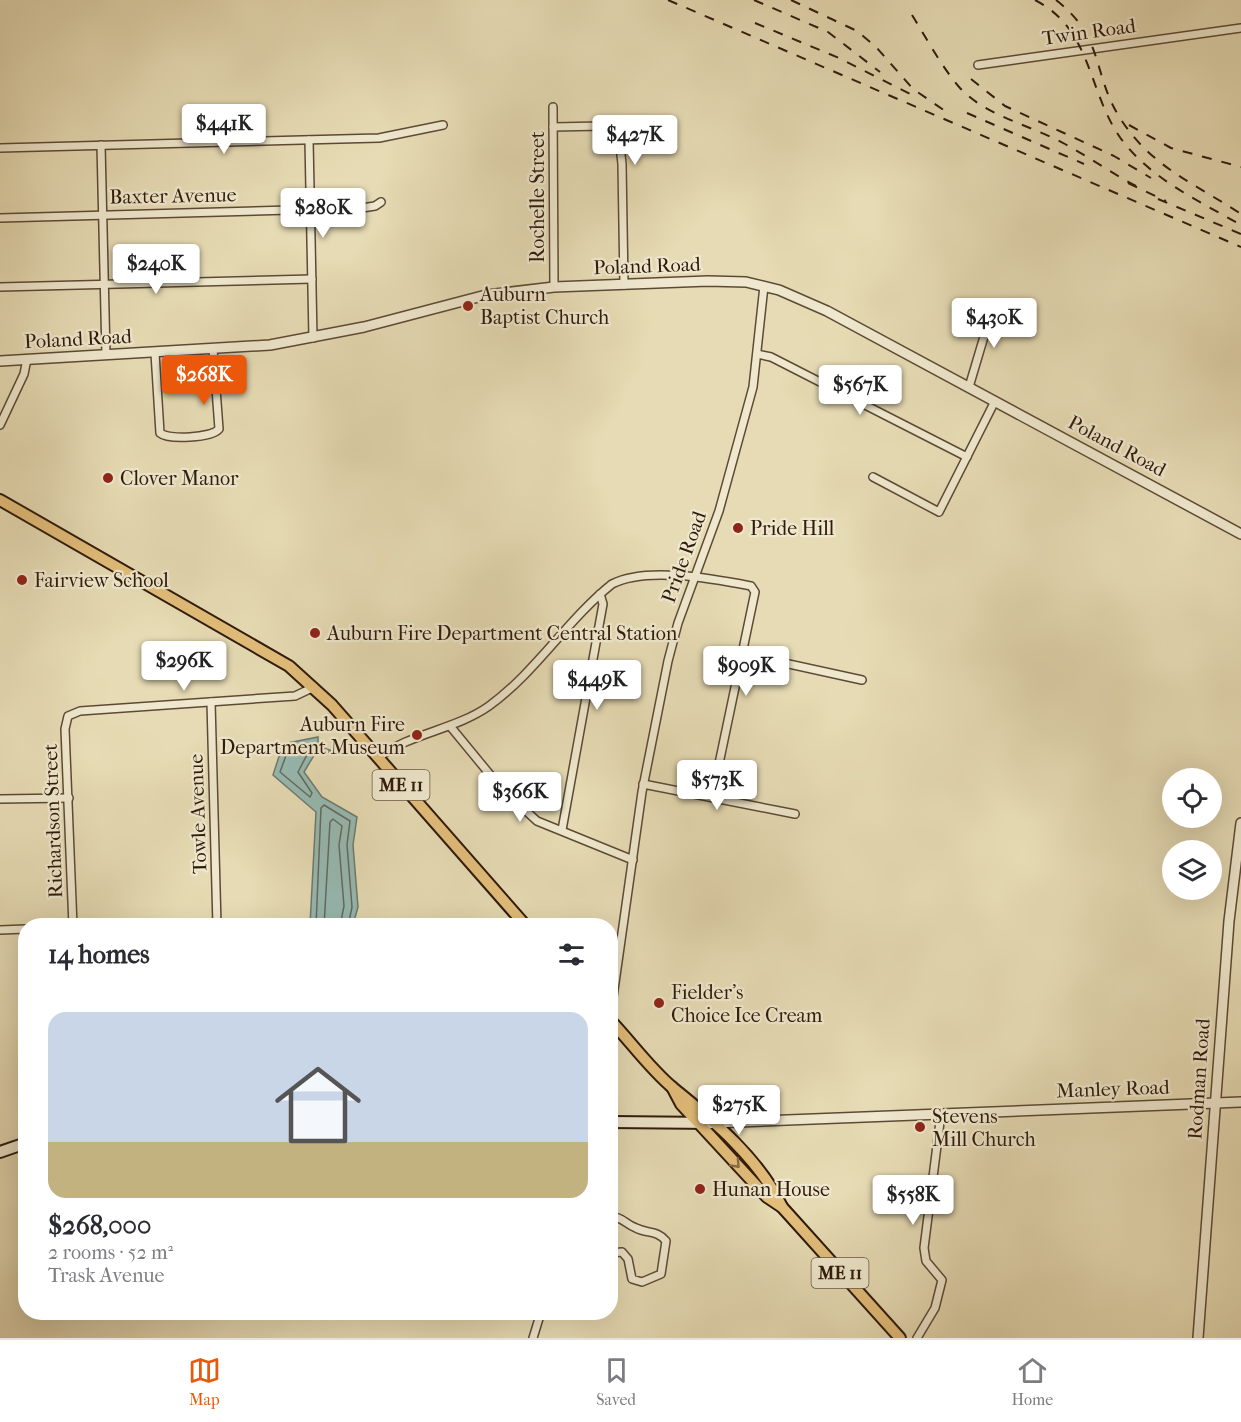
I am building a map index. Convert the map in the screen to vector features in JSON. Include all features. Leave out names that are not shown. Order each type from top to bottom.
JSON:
[{"type":"main road","name":"ME 11","points":[[0,500],[260,647],[289,666],[314,687],[519,918]]},
{"type":"main road","name":"ME 11","points":[[618,1028],[672,1087],[690,1100],[714,1123],[774,1191],[782,1207],[900,1338]]},
{"type":"main road","name":"ME 11","points":[[672,1087],[681,1104],[698,1123],[766,1197],[782,1207]]},
{"type":"main road","name":"Manley Road","points":[[618,1122],[714,1123]]},
{"type":"main road","points":[[0,1152],[18,1146]]},
{"type":"street","name":"Twin Road","points":[[978,65],[1241,28]]},
{"type":"street","name":"Rochelle Street","points":[[553,107],[554,287]]},
{"type":"street","points":[[0,148],[394,137],[443,125]]},
{"type":"street","points":[[553,127],[602,126],[614,131],[619,137],[622,164],[624,285]]},
{"type":"street","points":[[309,141],[313,338]]},
{"type":"street","points":[[101,145],[106,355]]},
{"type":"street","name":"Baxter Avenue","points":[[0,218],[373,207],[381,202]]},
{"type":"street","points":[[0,287],[312,279]]},
{"type":"street","name":"Poland Road","points":[[0,361],[270,345],[313,338],[486,295],[554,287],[728,281],[764,286],[827,311],[1241,534]]},
{"type":"street","name":"Pride Road","points":[[618,964],[644,784],[671,646],[731,467],[753,387],[764,286]]},
{"type":"street","points":[[969,387],[994,303]]},
{"type":"street","points":[[155,353],[157,426],[162,435],[194,436],[217,433],[213,349]]},
{"type":"street","points":[[757,354],[771,357],[967,457]]},
{"type":"street","points":[[0,425],[24,374],[27,359]]},
{"type":"street","points":[[873,477],[939,512],[995,401]]},
{"type":"street","points":[[378,758],[396,746],[450,726],[486,708],[509,690],[612,584],[627,578],[696,576],[751,586],[755,592],[712,797]]},
{"type":"street","points":[[562,830],[603,604],[600,594]]},
{"type":"street","points":[[743,654],[862,680]]},
{"type":"street","points":[[212,702],[295,696],[314,687]]},
{"type":"street","name":"Richardson Street","points":[[74,918],[65,729],[68,716],[80,711],[212,702]]},
{"type":"street","name":"Towle Avenue","points":[[212,702],[217,918]]},
{"type":"street","points":[[450,726],[512,799],[537,821],[633,860]]},
{"type":"street","points":[[644,784],[795,814]]},
{"type":"street","points":[[0,799],[69,798]]},
{"type":"street","name":"Rodman Road","points":[[1198,1338],[1229,921],[1241,823]]},
{"type":"street","points":[[0,930],[18,929]]},
{"type":"street","name":"Manley Road","points":[[714,1123],[1241,1102]]},
{"type":"street","points":[[917,1338],[935,1308],[942,1280],[926,1261],[924,1248],[941,1114]]},
{"type":"street","points":[[618,1216],[635,1228],[660,1234],[666,1241],[661,1274],[642,1282],[632,1278],[628,1259],[622,1252],[618,1252]]},
{"type":"street","points":[[533,1338],[539,1320]]},
{"type":"water","points":[[318,737],[318,746],[335,752],[316,752],[304,772],[322,797],[357,817],[353,845],[358,907],[355,918],[310,918],[316,812],[273,775],[283,744]]},
{"type":"railway","points":[[668,0],[1241,247]]},
{"type":"railway","points":[[754,0],[828,32],[880,72]]},
{"type":"railway","points":[[791,0],[857,31],[876,47],[913,89],[951,115]]},
{"type":"railway","points":[[1035,0],[1055,13],[1069,29],[1080,47],[1103,106],[1125,144],[1164,180],[1241,225]]},
{"type":"railway","points":[[1056,0],[1083,28],[1096,57],[1111,102],[1132,135],[1174,173],[1241,214]]},
{"type":"railway","points":[[912,15],[947,71],[971,98],[996,113],[1052,137],[1136,186]]},
{"type":"railway","points":[[755,23],[839,58],[916,97]]},
{"type":"railway","points":[[971,79],[1005,106],[1114,156],[1151,178]]},
{"type":"railway","points":[[967,113],[1084,164]]},
{"type":"railway","points":[[1129,125],[1171,148],[1241,167]]},
{"type":"railway","points":[[1128,183],[1166,201]]},
{"type":"railway","points":[[1158,199],[1241,234]]},
{"type":"place","name":"Auburn Baptist Church","points":[[468,306]]},
{"type":"place","name":"Clover Manor","points":[[108,478]]},
{"type":"place","name":"Pride Hill","points":[[738,528]]},
{"type":"place","name":"Fairview School","points":[[22,580]]},
{"type":"place","name":"Auburn Fire Department Central Station","points":[[315,633]]},
{"type":"place","name":"Auburn Fire Department Museum","points":[[417,735]]},
{"type":"place","name":"Fielder's Choice Ice Cream","points":[[659,1003]]},
{"type":"place","name":"Stevens Mill Church","points":[[920,1127]]},
{"type":"place","name":"Hunan House","points":[[700,1189]]}]
